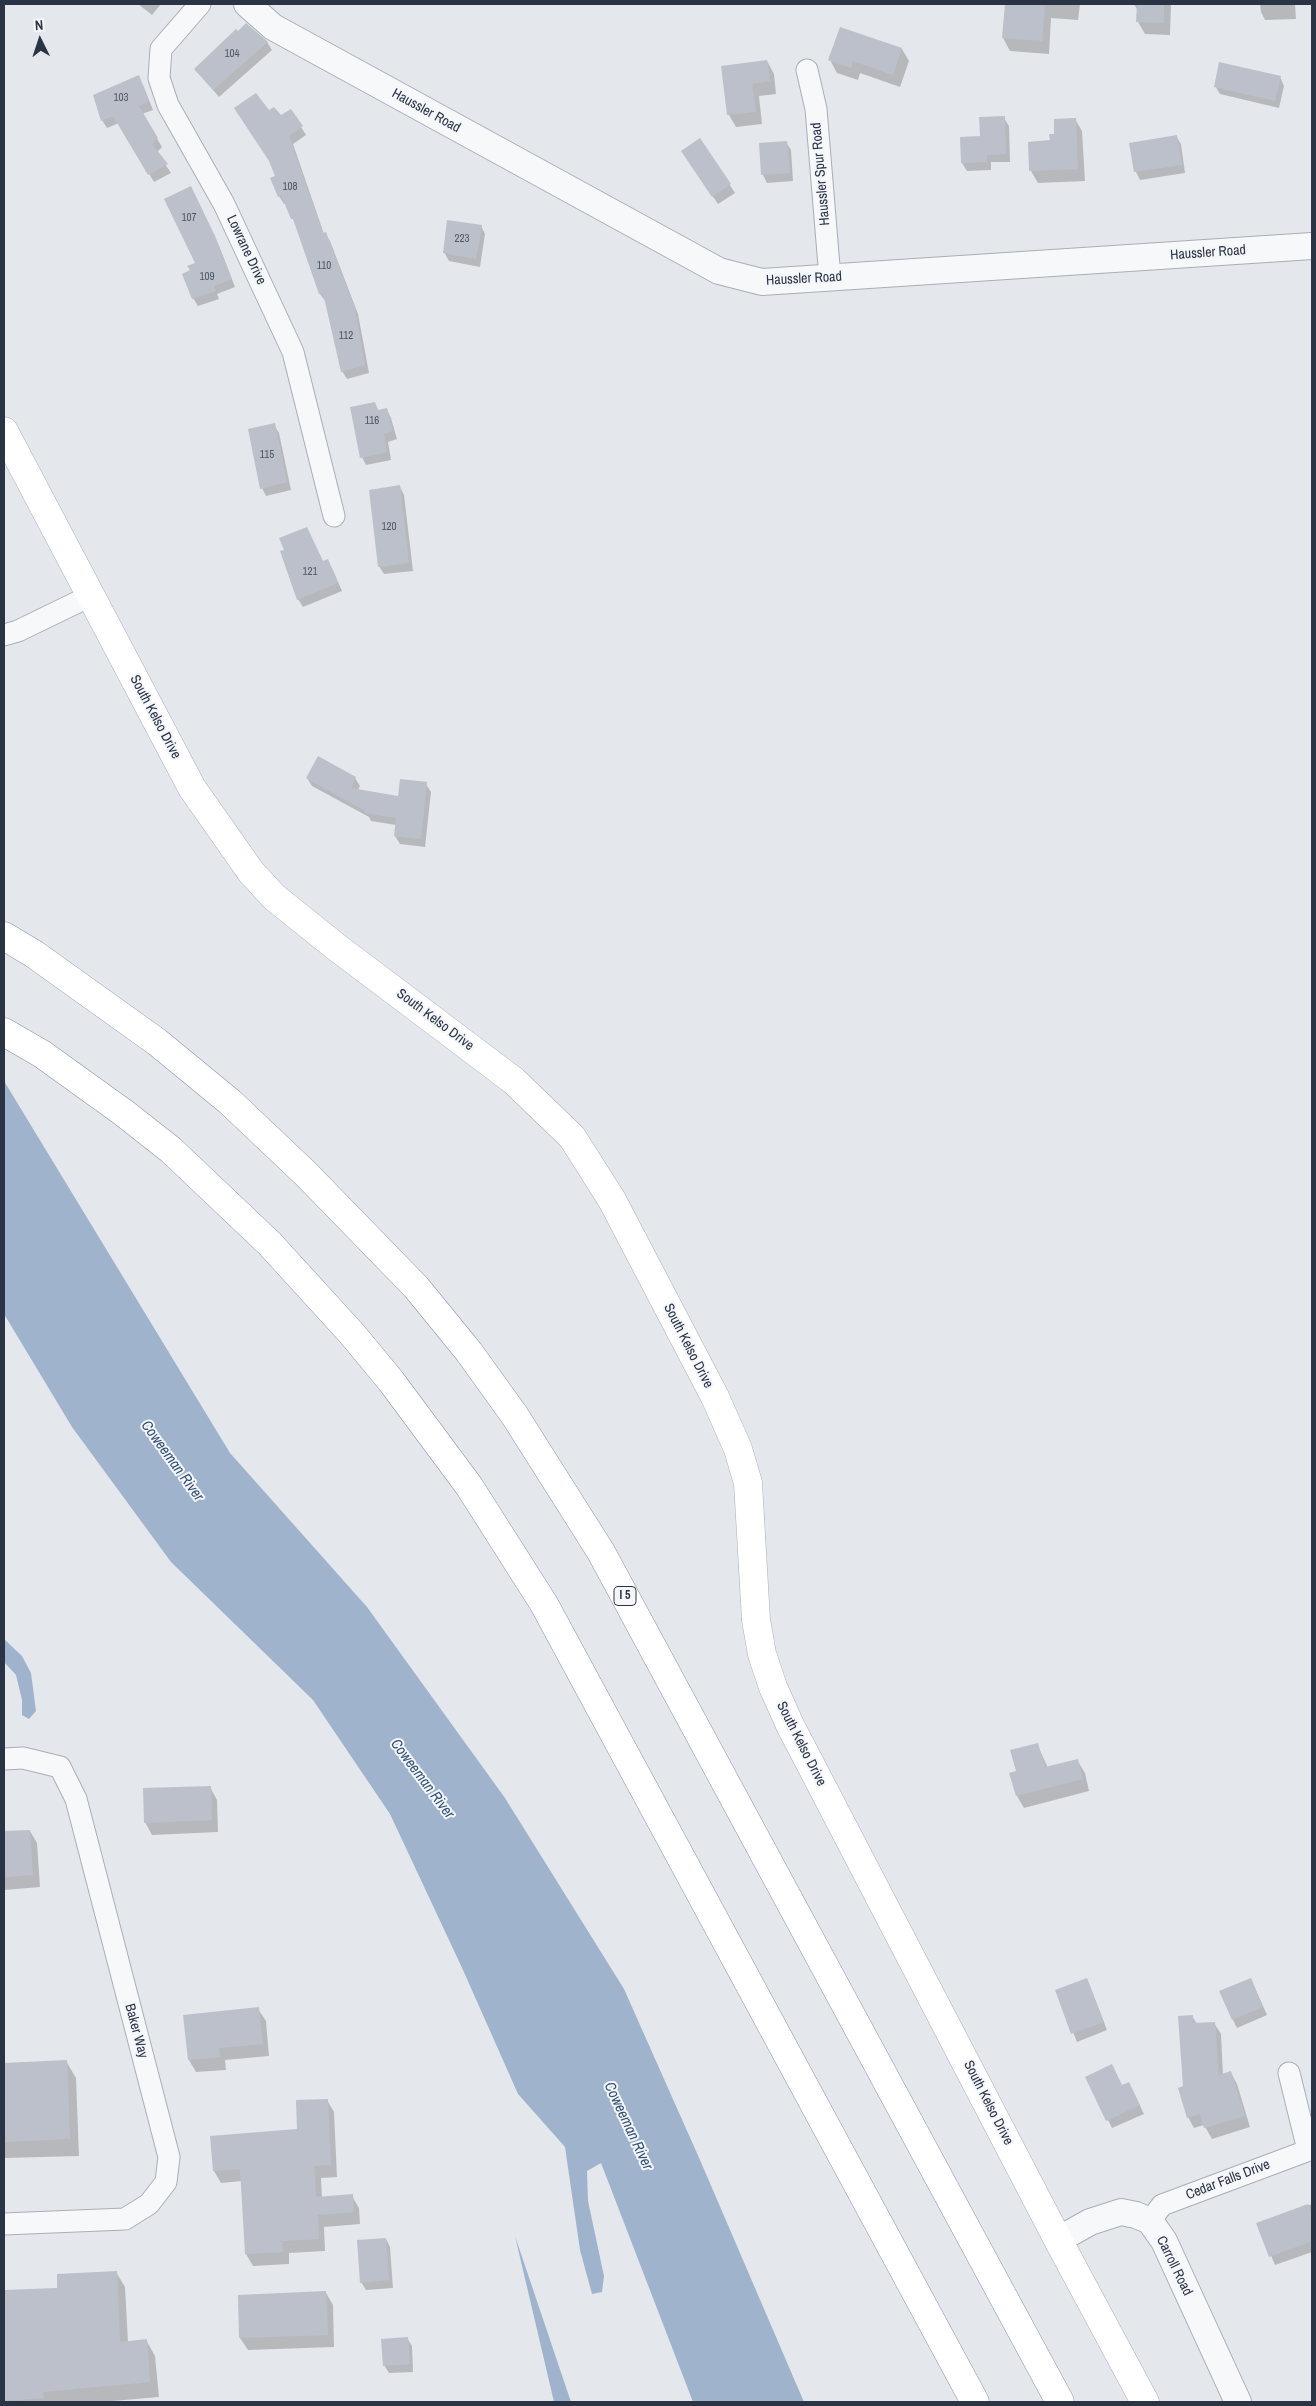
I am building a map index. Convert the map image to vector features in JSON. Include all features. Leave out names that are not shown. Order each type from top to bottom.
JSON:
[{"type":"main road","name":"South Kelso Drive","points":[[4,431],[192,788],[251,872],[274,897],[514,1081],[572,1137],[612,1200],[715,1397],[738,1449],[748,1483],[756,1620],[762,1654],[773,1687],[790,1725],[1058,2240],[1145,2402]]},
{"type":"main road","name":"I 5","points":[[4,936],[34,954],[157,1042],[230,1102],[306,1174],[416,1287],[474,1360],[515,1416],[601,1552],[1060,2402]]},
{"type":"main road","points":[[4,1032],[42,1054],[124,1113],[171,1150],[270,1244],[353,1335],[391,1381],[469,1486],[544,1604],[975,2402]]},
{"type":"street","name":"Lowrane Drive","points":[[200,4],[162,49],[159,78],[168,105],[224,204],[293,352],[334,516]]},
{"type":"street","name":"Haussler Road","points":[[247,4],[273,27],[719,271],[762,282],[1312,246]]},
{"type":"street","name":"Haussler Spur Road","points":[[807,70],[816,109],[830,278]]},
{"type":"street","points":[[4,635],[18,631],[90,596]]},
{"type":"street","name":"Baker Way","points":[[4,1759],[23,1758],[60,1767],[76,1799],[169,2157],[166,2182],[149,2204],[125,2218],[4,2224]]},
{"type":"street","points":[[1289,2073],[1310,2150]]},
{"type":"street","name":"Cedar Falls Drive","points":[[1150,2221],[1162,2205],[1310,2150]]},
{"type":"street","name":"Carroll Road","points":[[1058,2240],[1090,2222],[1121,2212],[1136,2215],[1150,2221],[1164,2241],[1238,2402]]},
{"type":"water","name":"Coweeman River","points":[[4,1081],[230,1453],[367,1607],[505,1798],[624,1989],[804,2402],[693,2402],[601,2163],[587,2171],[588,2201],[604,2276],[602,2292],[592,2294],[580,2250],[565,2147],[518,2094],[463,1970],[390,1814],[313,1700],[171,1562],[72,1427],[4,1314]]},
{"type":"water","points":[[4,1639],[22,1656],[31,1673],[36,1711],[29,1719],[22,1715],[22,1700],[16,1675],[4,1662]]},
{"type":"water","points":[[515,2236],[571,2402],[554,2402]]},
{"type":"building","points":[[1005,4],[1045,4],[1042,41],[1002,38]]},
{"type":"building","points":[[1137,4],[1164,4],[1164,23],[1136,22]]},
{"type":"building","points":[[246,23],[268,42],[213,90],[194,69],[236,29],[238,31]]},
{"type":"building","points":[[840,27],[902,48],[893,75],[853,61],[851,68],[828,60]]},
{"type":"building","points":[[767,60],[770,81],[752,84],[756,112],[727,115],[721,66]]},
{"type":"building","points":[[1219,62],[1281,76],[1275,101],[1214,87]]},
{"type":"building","points":[[139,75],[149,101],[139,106],[158,138],[152,144],[168,164],[148,175],[113,116],[101,121],[93,95]]},
{"type":"building","points":[[256,93],[269,110],[274,107],[281,115],[291,109],[303,126],[289,136],[323,233],[326,232],[354,305],[365,365],[341,372],[323,293],[319,294],[293,219],[291,219],[281,195],[278,197],[270,178],[275,176],[269,161],[234,108]]},
{"type":"building","points":[[1005,116],[1006,154],[987,155],[987,162],[961,163],[960,137],[980,136],[979,117]]},
{"type":"building","points":[[1076,118],[1078,169],[1029,171],[1028,142],[1050,140],[1049,134],[1054,134],[1054,119]]},
{"type":"building","points":[[1177,135],[1182,165],[1134,172],[1129,143]]},
{"type":"building","points":[[700,138],[731,184],[712,197],[681,151]]},
{"type":"building","points":[[787,141],[790,173],[761,175],[759,143]]},
{"type":"building","points":[[191,186],[215,236],[232,279],[214,286],[216,291],[192,299],[182,274],[190,270],[187,266],[195,263],[164,199]]},
{"type":"building","points":[[447,220],[482,225],[476,259],[443,253]]},
{"type":"building","points":[[375,402],[378,410],[387,408],[393,431],[384,434],[387,452],[360,458],[350,407]]},
{"type":"building","points":[[275,423],[287,482],[260,489],[248,429]]},
{"type":"building","points":[[400,485],[409,563],[378,567],[369,490]]},
{"type":"building","points":[[307,527],[323,561],[328,559],[338,583],[297,600],[280,551],[284,550],[279,538]]},
{"type":"building","points":[[318,756],[356,777],[351,788],[398,796],[400,779],[427,782],[421,839],[394,836],[396,818],[365,813],[365,811],[306,778]]},
{"type":"building","points":[[1038,1743],[1045,1767],[1078,1759],[1083,1779],[1016,1796],[1009,1773],[1016,1771],[1010,1750]]},
{"type":"building","points":[[211,1786],[212,1820],[144,1823],[143,1788]]},
{"type":"building","points":[[30,1830],[33,1875],[4,1877],[4,1831]]},
{"type":"building","points":[[1087,1978],[1104,2022],[1071,2034],[1055,1990]]},
{"type":"building","points":[[1251,1978],[1263,2007],[1232,2020],[1219,1991]]},
{"type":"building","points":[[259,2007],[263,2044],[219,2048],[220,2057],[188,2060],[183,2015]]},
{"type":"building","points":[[1193,2015],[1193,2023],[1215,2022],[1219,2075],[1231,2071],[1245,2116],[1204,2128],[1200,2114],[1187,2118],[1178,2088],[1183,2086],[1178,2016]]},
{"type":"building","points":[[67,2060],[70,2139],[4,2142],[4,2063]]},
{"type":"building","points":[[1112,2064],[1122,2085],[1129,2082],[1140,2105],[1106,2121],[1085,2077]]},
{"type":"building","points":[[328,2099],[331,2165],[314,2166],[316,2197],[353,2194],[354,2212],[318,2215],[319,2239],[282,2241],[283,2252],[245,2254],[240,2169],[213,2171],[210,2136],[297,2129],[296,2100]]},
{"type":"building","points":[[1308,2204],[1312,2216],[1312,2241],[1269,2257],[1256,2223]]},
{"type":"building","points":[[386,2238],[389,2280],[360,2283],[357,2240]]},
{"type":"building","points":[[117,2271],[120,2342],[147,2339],[150,2382],[43,2392],[44,2398],[4,2401],[4,2290],[57,2288],[57,2274]]},
{"type":"building","points":[[326,2291],[328,2335],[239,2338],[238,2295]]},
{"type":"building","points":[[408,2337],[410,2364],[383,2366],[381,2339]]}]
